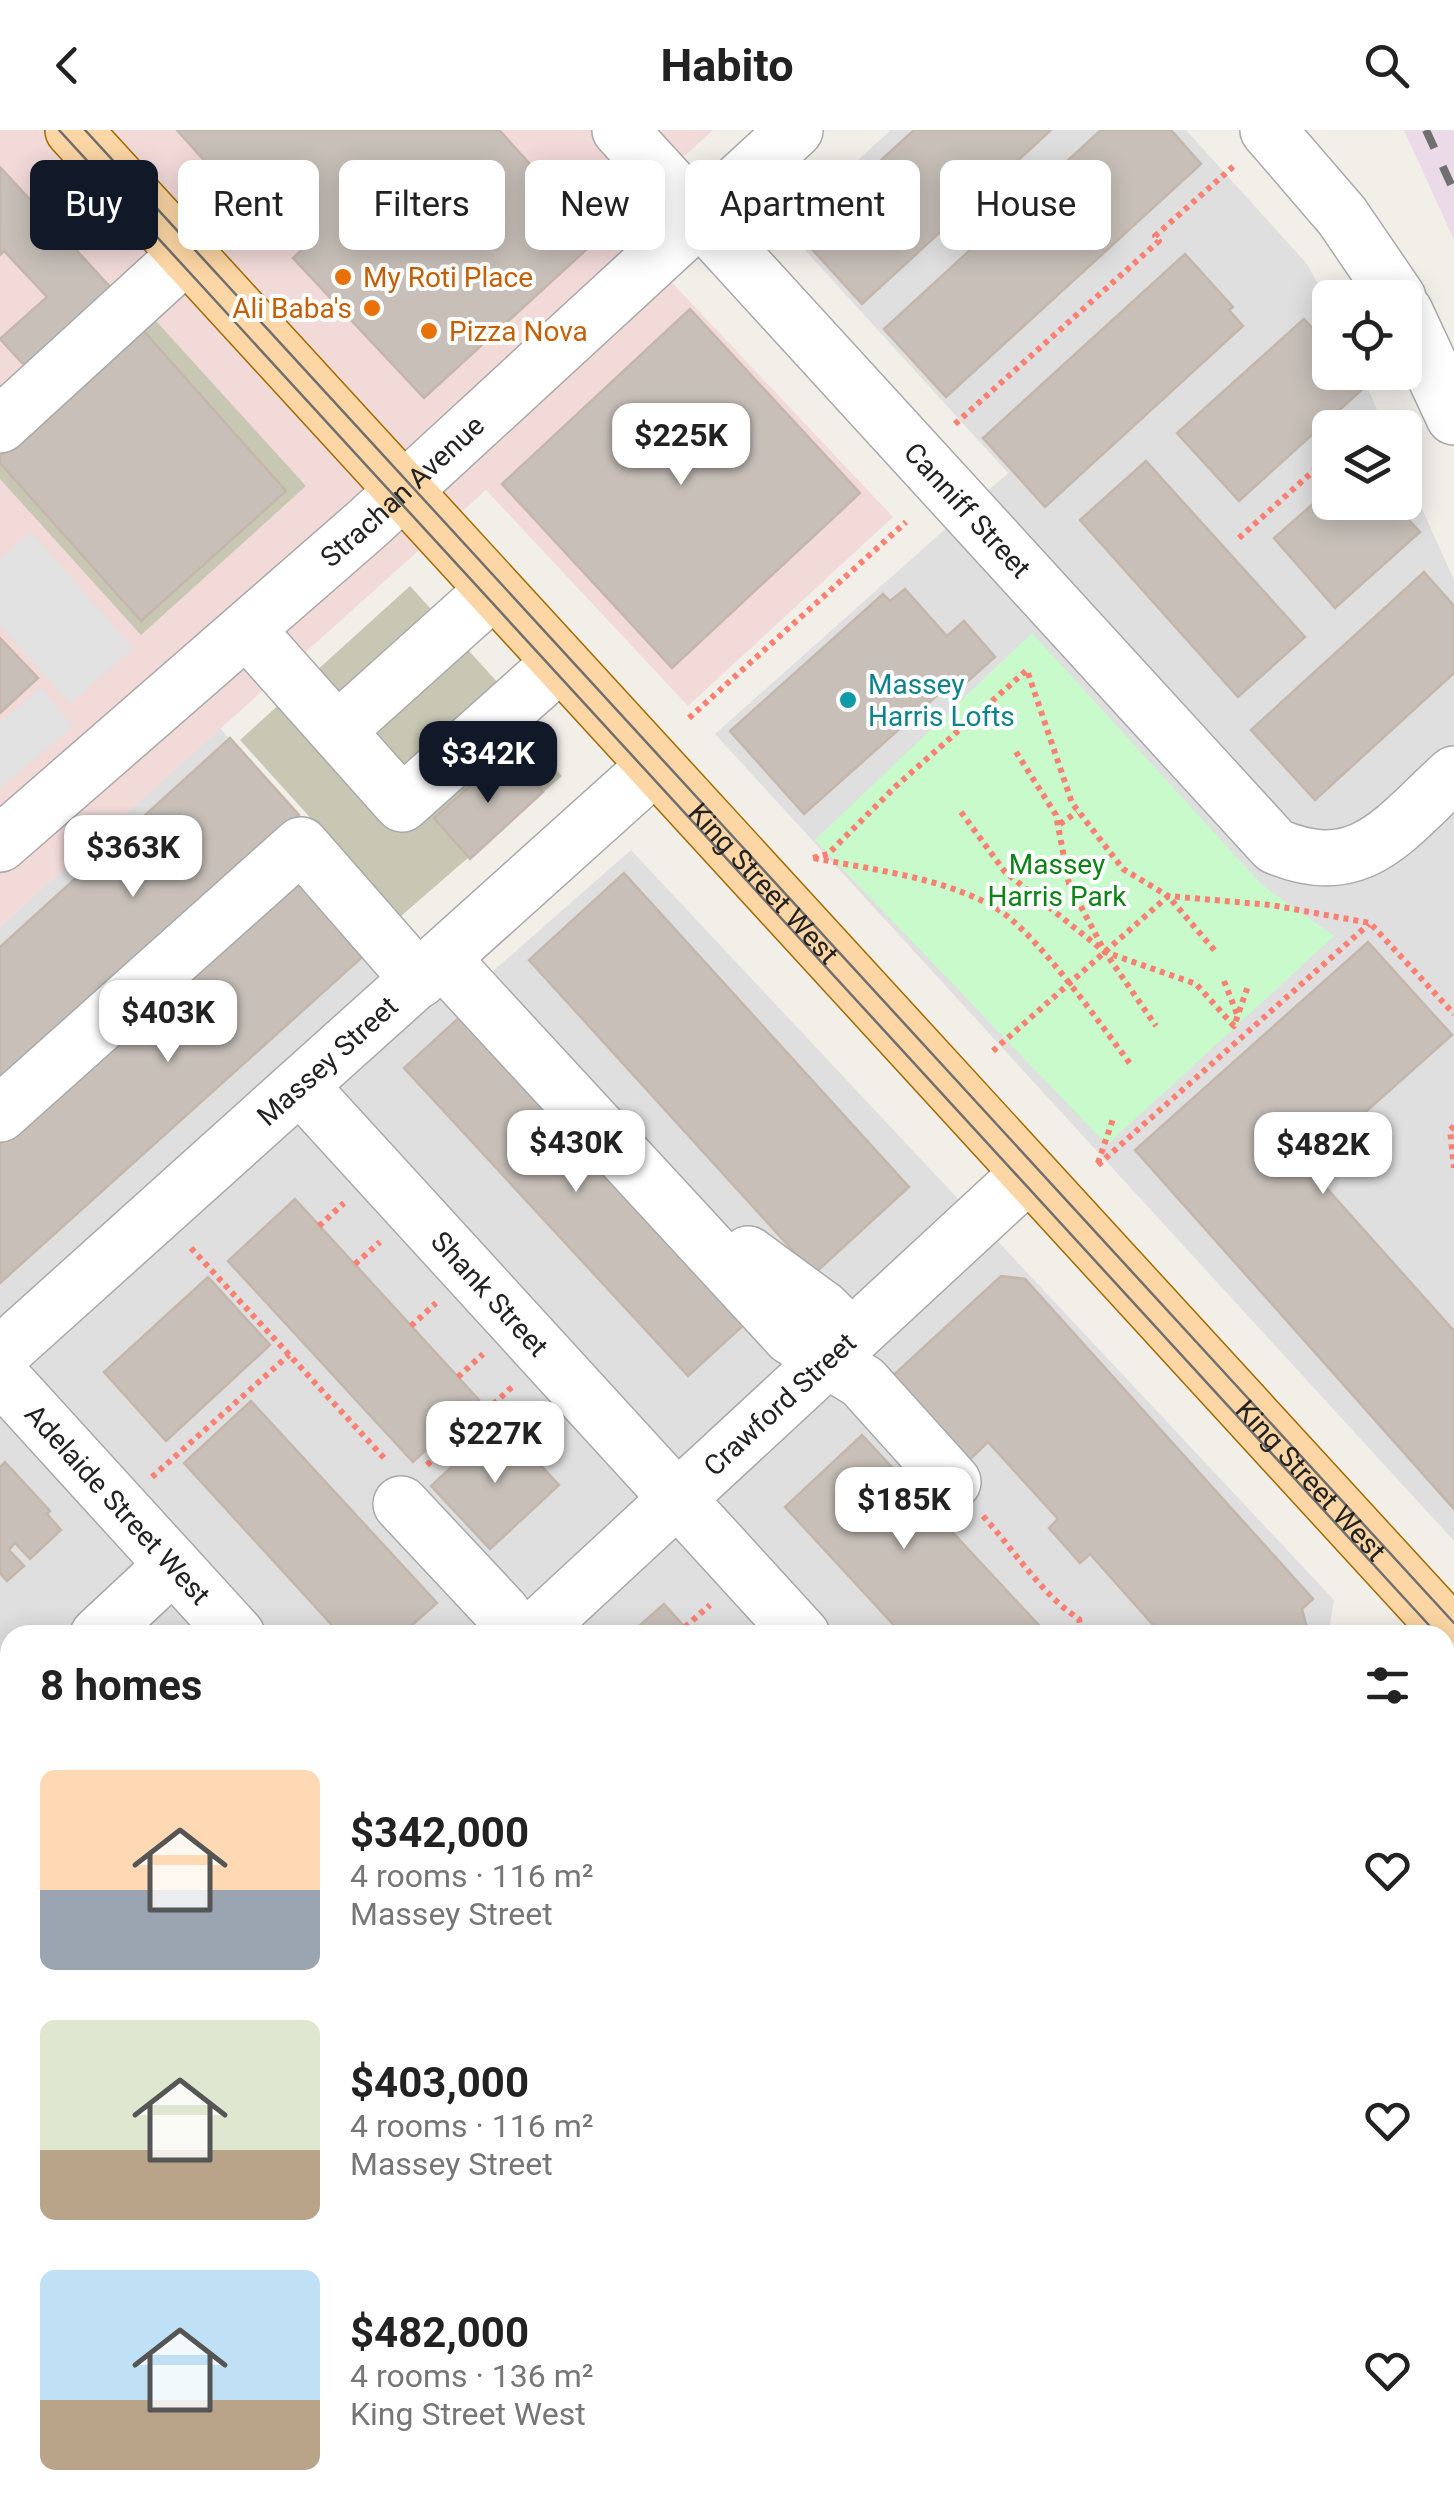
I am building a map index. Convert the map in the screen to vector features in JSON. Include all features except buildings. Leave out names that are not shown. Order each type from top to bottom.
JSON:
[{"type":"main road","name":"King Street West","points":[[73,130],[1442,1624]]},
{"type":"street","name":"Canniff Street","points":[[620,130],[685,197]]},
{"type":"street","name":"Strachan Avenue","points":[[762,160],[795,130]]},
{"type":"street","points":[[1252,147],[1342,216],[1386,280]]},
{"type":"street","name":"Strachan Avenue","points":[[0,844],[403,492],[685,231]]},
{"type":"street","name":"Canniff Street","points":[[734,250],[1276,846],[1303,858],[1334,861],[1360,854],[1384,838],[1454,774]]},
{"type":"street","points":[[0,425],[187,254]]},
{"type":"street","points":[[1422,348],[1454,417]]},
{"type":"street","points":[[336,731],[494,590]]},
{"type":"street","points":[[247,630],[402,804],[560,663]]},
{"type":"street","name":"Massey Street","points":[[1,1373],[301,1087],[655,766]]},
{"type":"street","points":[[0,1114],[301,845],[430,969],[792,1337],[838,1348]]},
{"type":"street","name":"Shank Street","points":[[301,1087],[793,1625]]},
{"type":"street","name":"Crawford Street","points":[[541,1625],[1028,1174]]},
{"type":"street","points":[[709,1214],[758,1265],[822,1309],[838,1348],[863,1382],[953,1482]]},
{"type":"street","name":"Adelaide Street West","points":[[1,1373],[228,1625]]},
{"type":"street","points":[[398,1487],[510,1625]]},
{"type":"street","points":[[109,1625],[173,1565]]},
{"type":"path","points":[[954,424],[1159,240],[1155,236],[1252,147]]},
{"type":"path","points":[[1238,538],[1312,472]]},
{"type":"path","points":[[689,718],[906,522]]},
{"type":"path","points":[[1131,1065],[1068,984],[1010,920],[991,905],[945,886],[813,858],[828,854],[895,786],[1028,670],[1077,812],[1122,870],[1168,896],[1216,952]]},
{"type":"path","points":[[1016,752],[1060,824],[1069,884],[1105,952],[1156,1026]]},
{"type":"path","points":[[961,812],[1010,876],[1105,952],[1196,984],[1244,1036]]},
{"type":"path","points":[[1060,824],[1077,812]]},
{"type":"path","points":[[993,1051],[1168,896],[1271,905],[1370,923],[1454,1014]]},
{"type":"path","points":[[1114,1116],[1098,1164],[1370,923]]},
{"type":"path","points":[[1224,982],[1238,1015]]},
{"type":"path","points":[[1234,1026],[1248,986]]},
{"type":"path","points":[[1454,1126],[1450,1130],[1454,1168]]},
{"type":"path","points":[[320,1226],[353,1194]]},
{"type":"path","points":[[355,1264],[389,1233]]},
{"type":"path","points":[[183,1240],[290,1355],[398,1487]]},
{"type":"path","points":[[411,1326],[445,1295]]},
{"type":"path","points":[[458,1377],[492,1346]]},
{"type":"path","points":[[142,1486],[290,1355]]},
{"type":"path","points":[[486,1411],[521,1378]]},
{"type":"path","points":[[537,1462],[571,1431]]},
{"type":"path","points":[[953,1482],[1036,1574],[1051,1601],[1079,1619],[1080,1625]]},
{"type":"path","points":[[687,1625],[720,1596]]},
{"type":"shaded area","points":[[0,130],[713,130],[665,174],[665,160],[525,160],[525,250],[641,250],[893,517],[688,706],[486,490],[0,927]]},
{"type":"shaded area","points":[[891,130],[1186,130],[1307,264],[1316,280],[1312,280],[1312,390],[1369,390],[1377,410],[1312,410],[1312,520],[1422,520],[1422,509],[1454,580],[1454,1541],[715,734],[1008,473],[805,250],[920,250],[920,160],[858,160]]},
{"type":"shaded area","points":[[1404,130],[1454,130],[1454,240]]},
{"type":"shaded area","points":[[146,310],[306,486],[141,635],[0,479],[0,442]]},
{"type":"shaded area","points":[[31,532],[133,648],[70,704],[0,625],[0,559]]},
{"type":"shaded area","points":[[410,586],[550,740],[539,751],[562,776],[400,917],[240,740]]},
{"type":"shaded area","points":[[41,688],[73,726],[0,788],[0,722]]},
{"type":"shaded area","points":[[219,727],[460,1000],[631,850],[1334,1600],[1330,1625],[0,1625],[0,927]]},
{"type":"green space","name":"Massey Harris Park","points":[[1032,633],[1262,885],[1334,936],[1107,1145],[815,840]]},
{"type":"tram line","points":[[59,130],[1429,1625]]},
{"type":"tram line","points":[[85,130],[1454,1623]]},
{"type":"railway","points":[[1426,130],[1454,191]]},
{"type":"place","name":"My Roti Place","points":[[343,277]]},
{"type":"place","name":"Ali Baba's","points":[[372,308]]},
{"type":"place","name":"Pizza Nova","points":[[429,331]]},
{"type":"place","name":"Massey Harris Lofts","points":[[848,700]]}]
